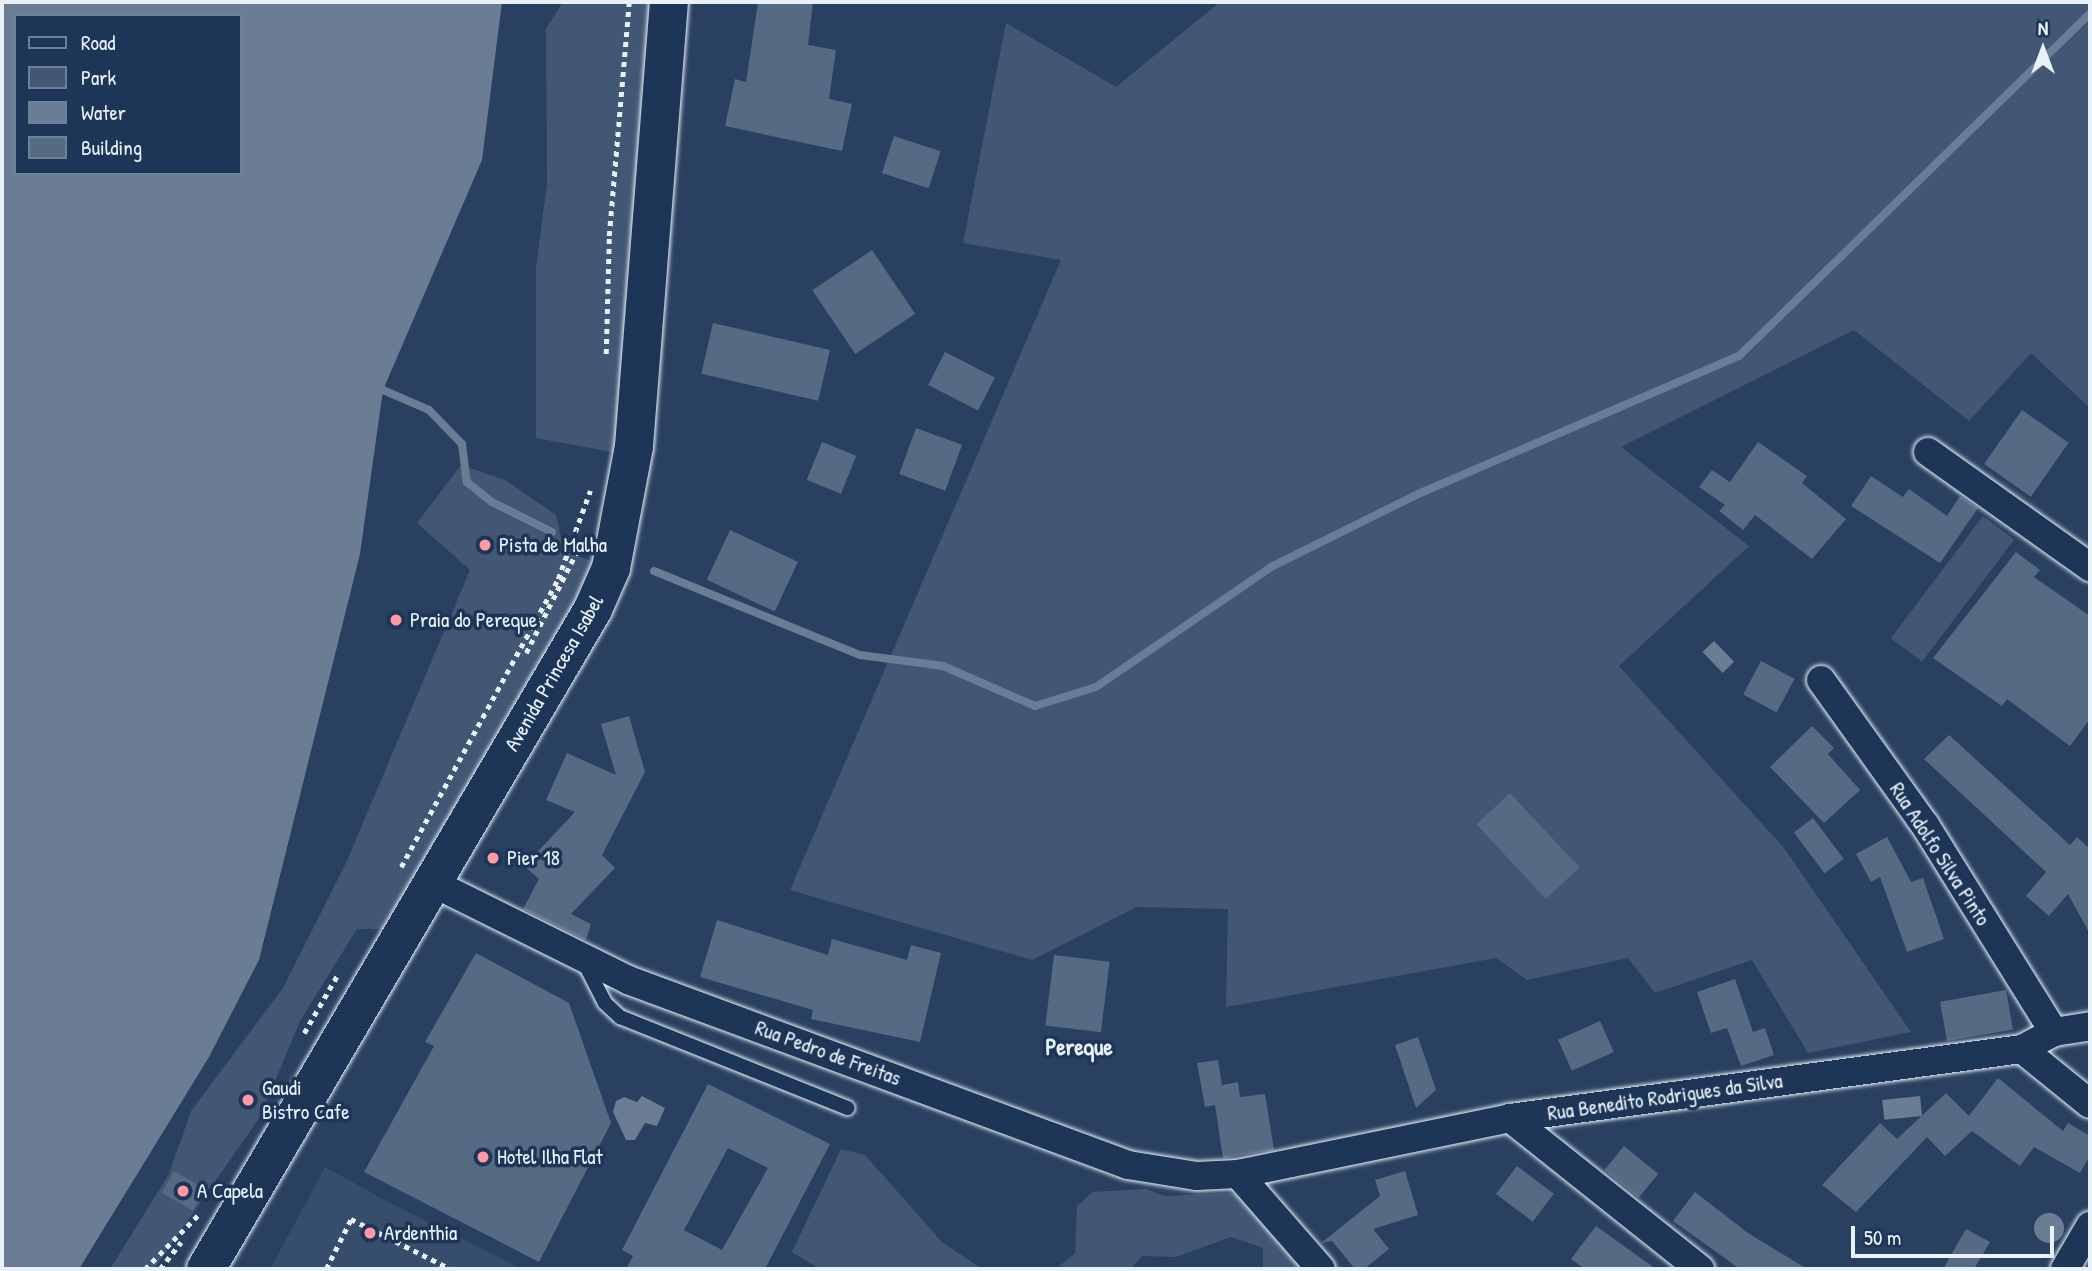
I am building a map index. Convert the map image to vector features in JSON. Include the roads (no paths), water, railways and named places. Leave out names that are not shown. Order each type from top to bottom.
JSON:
[{"type":"main road","name":"Avenida Princesa Isabel","points":[[205,1266],[593,609],[618,548],[634,446],[669,2]]},
{"type":"street","points":[[1928,452],[2090,567]]},
{"type":"street","name":"Rua Adolfo Silva Pinto","points":[[1821,680],[1925,825],[2054,1032]]},
{"type":"street","name":"Rua Pedro de Freitas","points":[[433,883],[584,961],[1128,1165],[1198,1176],[1238,1174]]},
{"type":"street","name":"Rua Benedito Rodrigues da Silva","points":[[1238,1174],[1510,1118],[2022,1049],[2054,1032],[2090,1026]]},
{"type":"street","points":[[2022,1049],[2090,1104]]},
{"type":"street","points":[[1510,1118],[1700,1269]]},
{"type":"street","points":[[1238,1174],[1321,1269]]},
{"type":"street","points":[[2065,1269],[2090,1226]]},
{"type":"lane","points":[[584,961],[605,1003],[620,1017],[847,1108]]},
{"type":"water","points":[[2,2],[502,2],[482,160],[383,390],[360,554],[259,960],[209,1057],[79,1269],[2,1269]]},
{"type":"water","points":[[1714,641],[1734,662],[1723,673],[1702,652]]},
{"type":"water","points":[[642,1096],[665,1108],[657,1126],[645,1123],[635,1140],[626,1140],[613,1112],[616,1101],[624,1097],[637,1102]]},
{"type":"water","points":[[1920,1096],[1922,1116],[1884,1120],[1882,1100]]},
{"type":"water","points":[[2049,1213],[2055,1214],[2063,1222],[2063,1234],[2055,1242],[2049,1243],[2043,1242],[2035,1234],[2034,1228],[2035,1222],[2043,1214]]},
{"type":"waterway","points":[[654,571],[860,655],[943,666],[1035,706],[1096,687],[1271,567],[1418,494],[1739,356],[2090,13]]},
{"type":"waterway","points":[[383,390],[429,410],[462,444],[467,482],[492,502],[552,532]]},
{"type":"place","name":"Pista de Malha","points":[[485,545]]},
{"type":"place","name":"Praia do Pereque","points":[[396,620]]},
{"type":"place","name":"Pier 18","points":[[493,858]]},
{"type":"place","name":"Gaudi Bistro Cafe","points":[[248,1100]]},
{"type":"place","name":"Hotel Ilha Flat","points":[[483,1157]]},
{"type":"place","name":"A Capela","points":[[183,1191]]},
{"type":"place","name":"Ardenthia","points":[[370,1233]]},
{"type":"district","name":"Pereque","points":[[1079,1047]]}]
